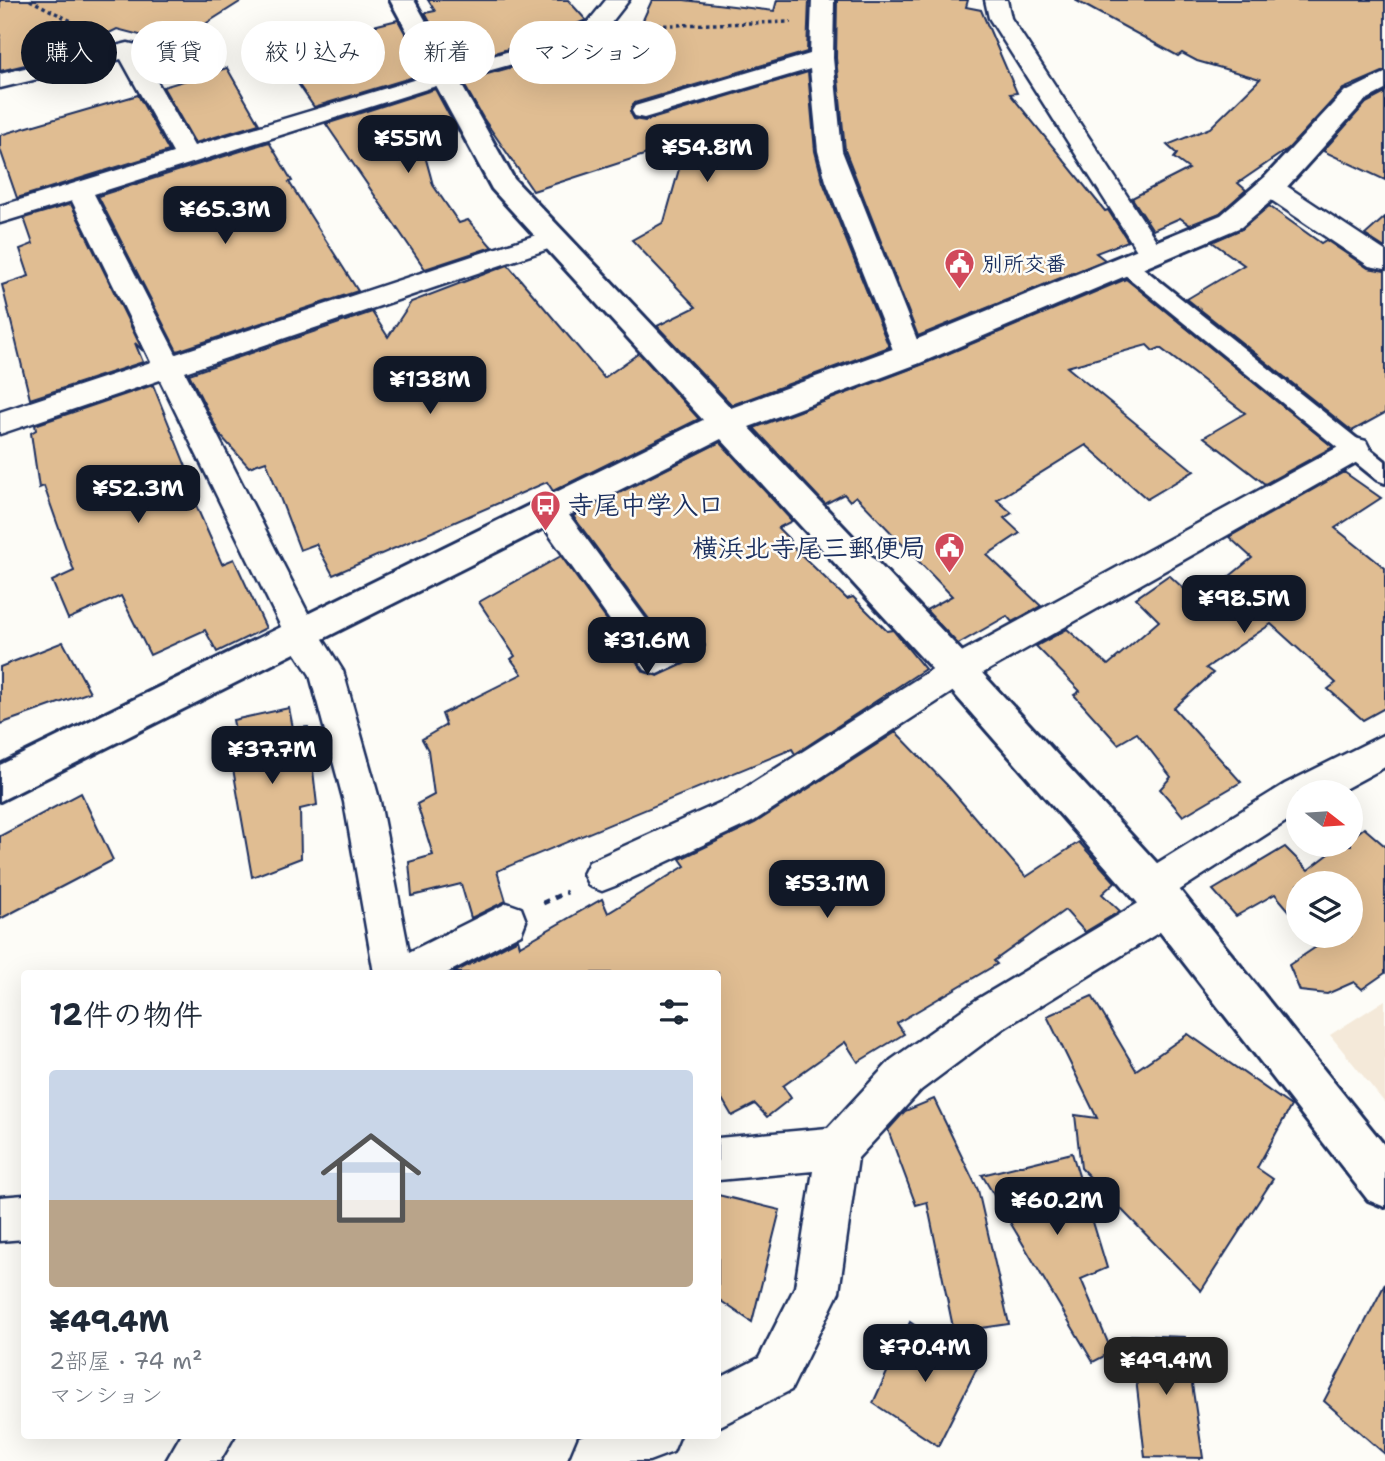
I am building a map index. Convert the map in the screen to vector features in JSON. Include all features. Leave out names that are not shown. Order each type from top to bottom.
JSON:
[{"type":"street","points":[[402,0],[414,21]]},
{"type":"street","points":[[601,21],[618,0]]},
{"type":"street","points":[[996,0],[1000,18],[1139,260],[1385,474]]},
{"type":"street","points":[[822,10],[821,58],[830,151],[839,181],[909,355]]},
{"type":"street","points":[[0,81],[128,50],[188,158]]},
{"type":"street","points":[[644,111],[821,58]]},
{"type":"street","points":[[0,784],[727,422],[909,355],[1231,221],[1270,187],[1354,97],[1385,80]]},
{"type":"street","points":[[0,215],[419,84]]},
{"type":"street","points":[[448,84],[502,183],[957,671],[1158,897],[1385,1183]]},
{"type":"street","points":[[1270,187],[1378,260],[1385,260]]},
{"type":"street","points":[[80,191],[301,633],[326,671],[359,789],[393,970]]},
{"type":"street","points":[[0,423],[554,238]]},
{"type":"street","points":[[602,874],[741,810],[957,671],[1355,449]]},
{"type":"street","points":[[549,511],[657,660],[686,645]]},
{"type":"street","points":[[1327,780],[1385,749]]},
{"type":"street","points":[[721,1402],[775,1374],[817,1293],[838,1148],[906,1075],[1286,805]]},
{"type":"street","points":[[414,970],[507,921]]},
{"type":"street","points":[[721,1159],[838,1148]]},
{"type":"street","points":[[0,1219],[21,1217]]},
{"type":"street","points":[[190,1461],[208,1439]]},
{"type":"street","points":[[593,1461],[596,1454],[643,1439]]},
{"type":"path","points":[[30,0],[128,50]]},
{"type":"path","points":[[676,21],[822,10]]},
{"type":"path","points":[[507,921],[602,874]]},
{"type":"shaded area","points":[[1385,1000],[1385,1103],[1330,1035]]},
{"type":"building","points":[[0,0],[243,0],[210,21],[131,21],[131,33],[117,29],[117,21],[21,21],[21,66],[0,71]]},
{"type":"building","points":[[428,0],[568,0],[586,20],[509,21],[509,49],[495,53],[495,21],[429,21],[425,13],[435,11]]},
{"type":"building","points":[[652,0],[684,0],[774,11],[777,0],[809,0],[807,52],[634,103],[630,112],[634,119],[645,121],[808,72],[815,151],[823,182],[889,347],[732,405],[657,326],[696,307],[632,240],[664,222],[687,141],[533,191],[483,118],[464,84],[495,84],[495,72],[509,68],[509,84],[676,84],[676,21],[643,21]]},
{"type":"building","points":[[837,0],[968,0],[966,7],[981,10],[1017,93],[1010,94],[1105,211],[1108,210],[1128,241],[1096,253],[1105,260],[918,336],[845,150],[836,58]]},
{"type":"building","points":[[1075,0],[1385,0],[1385,71],[1343,89],[1289,148],[1238,183],[1246,190],[1220,213],[1190,225],[1180,218],[1153,230],[1132,198],[1189,169],[1174,158],[1177,154],[1167,145],[1210,128],[1260,79],[1197,61],[1182,53],[1178,56]]},
{"type":"building","points":[[399,22],[399,81],[314,107],[298,84],[385,84],[385,23]]},
{"type":"building","points":[[227,68],[259,124],[195,143],[163,87],[173,84],[227,84]]},
{"type":"building","points":[[435,89],[456,128],[421,141],[433,185],[459,223],[468,220],[492,247],[425,269],[326,124]]},
{"type":"building","points":[[1385,93],[1385,180],[1323,151],[1366,103]]},
{"type":"building","points":[[138,95],[169,151],[17,198],[0,149],[0,135]]},
{"type":"building","points":[[269,142],[292,181],[289,182],[358,291],[177,351],[98,196]]},
{"type":"building","points":[[71,204],[143,351],[135,343],[143,362],[30,399],[2,285],[29,276],[20,249],[33,244],[24,218]]},
{"type":"building","points":[[1269,206],[1321,243],[1326,240],[1368,268],[1385,271],[1385,413],[1352,431],[1187,299],[1244,265],[1212,242],[1242,229]]},
{"type":"building","points":[[1385,217],[1385,248],[1365,235]]},
{"type":"building","points":[[508,265],[604,378],[639,353],[699,419],[553,491],[547,482],[333,575],[316,544],[300,550],[266,461],[249,467],[220,435],[189,374],[372,312],[388,337],[411,302]]},
{"type":"building","points":[[1126,279],[1333,447],[1265,484],[1204,437],[1245,413],[1160,348],[1153,351],[1147,345],[1067,367],[1194,471],[1147,499],[1086,445],[997,500],[1012,513],[1004,518],[1020,533],[987,555],[1041,606],[1012,622],[1007,616],[958,644],[926,610],[952,596],[856,496],[850,501],[844,494],[825,504],[754,428],[921,365]]},
{"type":"building","points":[[153,385],[199,499],[194,501],[222,564],[234,559],[266,628],[217,652],[205,630],[150,655],[121,596],[68,619],[52,581],[74,571],[44,486],[39,488],[31,433],[36,430],[35,425]]},
{"type":"building","points":[[720,442],[792,521],[778,528],[791,541],[789,543],[847,599],[853,597],[887,631],[893,630],[925,669],[795,754],[792,749],[497,871],[506,901],[471,918],[461,884],[412,896],[409,862],[433,855],[417,804],[434,795],[428,750],[422,739],[446,725],[442,714],[522,674],[511,659],[515,656],[479,602],[561,556],[644,672],[658,676],[699,657],[705,646],[700,634],[685,629],[663,638],[573,516]]},
{"type":"building","points":[[1344,472],[1381,498],[1335,528],[1385,568],[1385,708],[1363,720],[1328,689],[1336,683],[1271,624],[1206,668],[1213,673],[1174,708],[1241,782],[1183,816],[1160,789],[1171,777],[1137,733],[1118,744],[1074,695],[1080,691],[1036,646],[1067,629],[1108,665],[1159,621],[1136,598],[1169,575],[1198,602],[1252,558],[1229,537]]},
{"type":"building","points":[[63,642],[90,692],[0,724],[0,667]]},
{"type":"building","points":[[289,708],[293,728],[308,727],[317,805],[300,809],[301,858],[252,877],[228,740],[237,739],[233,720]]},
{"type":"building","points":[[896,732],[947,785],[1026,877],[1079,842],[1115,882],[1102,894],[1120,911],[1085,932],[1065,910],[994,961],[997,964],[897,1023],[904,1034],[858,1062],[845,1042],[783,1086],[791,1098],[767,1117],[755,1104],[732,1116],[721,1097],[721,970],[459,970],[518,939],[520,946],[602,899],[608,913],[685,866],[680,859],[755,823]]},
{"type":"building","points":[[81,793],[113,860],[0,919],[0,836]]},
{"type":"building","points":[[1363,829],[1385,846],[1385,973],[1362,989],[1354,982],[1327,994],[1300,991],[1289,965],[1314,948],[1363,948],[1363,871],[1286,871],[1286,907],[1275,894],[1236,916],[1213,890],[1285,847],[1286,858],[1296,858],[1308,870],[1324,858],[1363,858]]},
{"type":"building","points":[[1092,996],[1136,1070],[1188,1034],[1291,1106],[1257,1168],[1273,1179],[1201,1291],[1081,1168],[1075,1115],[1097,1118],[1047,1016]]},
{"type":"building","points":[[934,1099],[978,1190],[1009,1324],[954,1332],[927,1202],[916,1205],[888,1130],[905,1111]]},
{"type":"building","points":[[1072,1153],[1107,1268],[1081,1279],[1112,1352],[1093,1362],[982,1175]]},
{"type":"building","points":[[721,1196],[780,1210],[752,1322],[721,1301]]},
{"type":"building","points":[[1385,1284],[1385,1454],[1324,1401]]},
{"type":"building","points":[[910,1322],[977,1368],[938,1446],[873,1403]]},
{"type":"building","points":[[1131,1335],[1185,1337],[1203,1458],[1145,1457]]},
{"type":"place","name":"別所交番","points":[[959,291]]},
{"type":"place","name":"寺尾中学入口","points":[[545,532]]},
{"type":"place","name":"横浜北寺尾三郵便局","points":[[949,575]]}]
